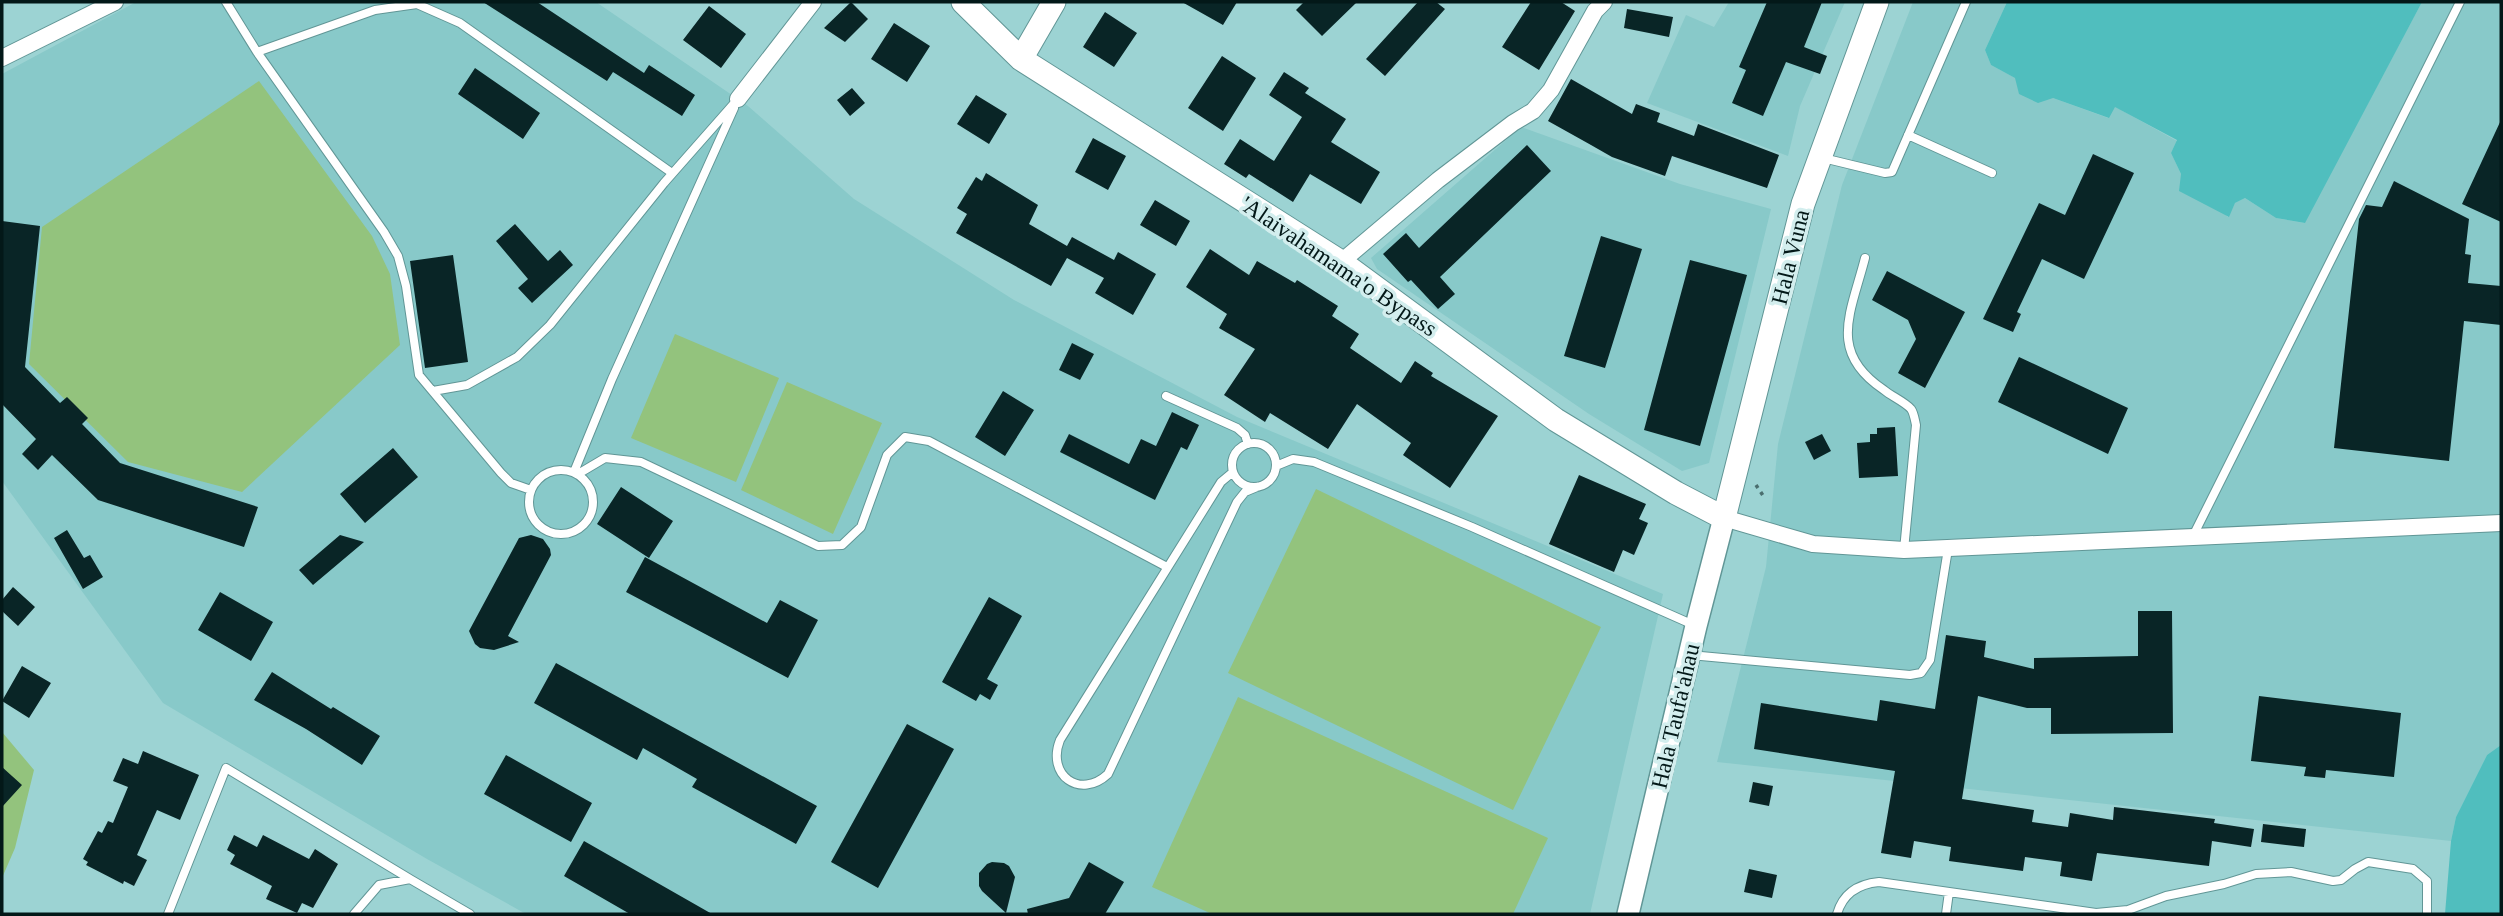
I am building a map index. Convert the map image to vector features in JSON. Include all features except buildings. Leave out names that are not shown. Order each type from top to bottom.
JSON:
[{"type":"main road","name":"'Alaivahamama'o Bypass","points":[[963,2],[1021,59],[1341,262],[1556,420],[1676,493],[1724,518]]},
{"type":"main road","points":[[1021,59],[1055,2]]},
{"type":"main road","name":"Hala Vuna","points":[[1724,518],[1803,204],[1877,2]]},
{"type":"street","points":[[5,51],[115,2]]},
{"type":"street","points":[[738,99],[813,2]]},
{"type":"street","points":[[1341,262],[1438,180],[1533,111],[1551,90],[1595,11],[1604,2]]},
{"type":"street","points":[[1724,518],[1813,544],[1904,550],[2501,523]]},
{"type":"street","name":"Hala Taufa'ahau","points":[[1628,914],[1724,518]]},
{"type":"lane","points":[[226,2],[257,52],[384,232],[398,256],[406,286],[419,375],[501,473],[512,483],[531,490]]},
{"type":"lane","points":[[1819,157],[1892,172],[1965,2]]},
{"type":"lane","points":[[2192,539],[2460,2]]},
{"type":"lane","points":[[257,52],[374,10],[417,4],[460,23],[672,173]]},
{"type":"lane","points":[[433,391],[467,385],[517,357],[551,325],[672,173],[738,99]]},
{"type":"lane","points":[[576,473],[612,379],[738,99]]},
{"type":"lane","points":[[1908,135],[1992,173]]},
{"type":"lane","points":[[1865,258],[1850,317],[1847,342],[1852,359],[1871,382],[1911,410],[1916,425],[1904,550]]},
{"type":"lane","points":[[1166,396],[1237,428],[1245,435],[1248,444]]},
{"type":"lane","points":[[576,473],[605,458],[641,462],[818,546],[842,545],[861,527],[887,455],[905,437],[929,441],[1167,567]]},
{"type":"lane","points":[[1233,472],[1221,482],[1060,740],[1056,759],[1058,769],[1072,783],[1092,785],[1108,774],[1237,502],[1245,492],[1257,487],[1270,480],[1276,466],[1272,452],[1255,443],[1237,451],[1233,472],[1242,484],[1257,487]]},
{"type":"lane","points":[[1276,466],[1293,459],[1314,462],[1472,527],[1696,626]]},
{"type":"lane","points":[[558,469],[576,473],[586,481],[593,501],[587,522],[578,529],[558,534],[538,526],[529,507],[531,490],[539,478],[548,472],[558,469]]},
{"type":"lane","points":[[1689,655],[1910,675],[1921,673],[1930,660],[1948,549]]},
{"type":"lane","points":[[168,914],[226,768],[470,914]]},
{"type":"lane","points":[[1837,914],[1846,896],[1867,883],[1879,882],[2096,913],[2129,912],[2166,896],[2224,884],[2256,874],[2291,872],[2333,881],[2341,880],[2368,862],[2413,869],[2427,881],[2427,914]]},
{"type":"lane","points":[[354,914],[379,885],[410,879]]},
{"type":"lane","points":[[1946,914],[1949,892]]},
{"type":"shaded area","points":[[136,2],[596,2],[748,106],[854,199],[1014,300],[1237,417],[1663,594],[1590,914],[526,914],[427,859],[163,703],[2,481],[2,74]]},
{"type":"shaded area","points":[[1729,2],[1845,2],[1800,106],[1788,156],[1647,103],[1686,15],[1714,27]]},
{"type":"shaded area","points":[[1913,2],[2007,2],[1985,50],[1991,65],[2053,98],[2108,118],[2114,106],[2177,141],[2171,153],[2181,174],[2228,217],[2235,203],[2245,198],[2276,218],[2304,223],[2422,2],[2501,2],[2501,745],[2487,755],[2456,817],[2451,841],[1717,762],[1766,567],[1778,444],[1842,185]]},
{"type":"shaded area","points":[[2007,2],[2422,2],[2305,223],[2276,218],[2245,198],[2235,203],[2229,217],[2179,191],[2181,174],[2171,153],[2177,140],[2115,107],[2109,118],[2053,98],[2038,103],[2019,94],[2015,78],[1991,65],[1985,50]]},
{"type":"shaded area","points":[[1521,127],[1680,184],[1771,209],[1709,463],[1682,471],[1589,414],[1377,269],[1371,258]]},
{"type":"shaded area","points":[[2501,745],[2501,914],[2445,914],[2451,841],[2456,817],[2487,755]]},
{"type":"green space","points":[[259,81],[372,236],[390,274],[400,345],[242,492],[128,462],[29,364],[42,227]]},
{"type":"green space","points":[[675,334],[779,378],[736,482],[631,438]]},
{"type":"green space","points":[[787,382],[882,423],[833,534],[741,490]]},
{"type":"green space","points":[[1316,489],[1601,627],[1513,810],[1228,673]]},
{"type":"green space","points":[[1238,697],[1548,838],[1513,914],[1212,914],[1152,887]]},
{"type":"green space","points":[[2,732],[34,770],[15,848],[2,878]]}]
